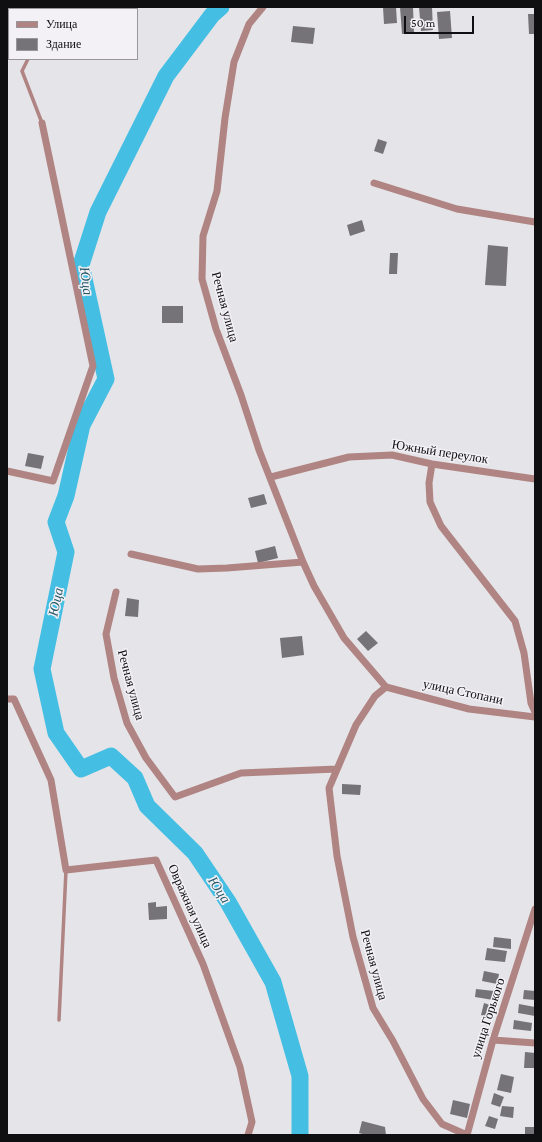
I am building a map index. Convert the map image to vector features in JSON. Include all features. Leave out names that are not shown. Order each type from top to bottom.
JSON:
[{"type":"street","name":"Речная улица","points":[[263,7],[249,24],[234,62],[224,118],[217,191],[203,236],[202,279],[216,329],[303,562],[314,586],[344,638],[386,687],[375,696],[356,725],[329,788],[337,856],[353,937],[374,1008],[397,1048],[423,1099],[442,1124],[467,1135]]},
{"type":"street","points":[[7,471],[52,481],[93,366],[42,123]]},
{"type":"street","points":[[374,183],[457,209],[535,222]]},
{"type":"street","name":"Южный переулок","points":[[271,477],[349,457],[392,455],[432,464],[535,479]]},
{"type":"street","points":[[432,464],[429,483],[430,502],[441,526],[516,622],[524,653],[531,703],[535,712]]},
{"type":"street","points":[[131,554],[198,569],[303,562]]},
{"type":"street","name":"Речная улица","points":[[116,592],[106,634],[114,678],[127,723],[146,758],[175,798],[241,773],[337,769]]},
{"type":"street","name":"улица Стопани","points":[[386,687],[469,709],[535,717]]},
{"type":"street","points":[[7,699],[14,699],[50,780],[66,870]]},
{"type":"street","name":"Овражная улица","points":[[66,870],[156,860],[203,964],[240,1067],[252,1122],[248,1135]]},
{"type":"street","name":"улица Горького","points":[[467,1135],[493,1040],[532,936],[535,909]]},
{"type":"street","points":[[493,1040],[535,1043]]},
{"type":"lane","points":[[28,60],[22,71],[42,123]]},
{"type":"lane","points":[[59,1020],[66,870]]},
{"type":"building","points":[[383,7],[396,7],[397,23],[384,24]]},
{"type":"building","points":[[400,7],[413,7],[414,33],[402,34]]},
{"type":"building","points":[[419,7],[432,7],[433,30],[421,31]]},
{"type":"building","points":[[450,11],[452,38],[439,39],[437,12]]},
{"type":"building","points":[[528,14],[535,14],[535,34],[529,34]]},
{"type":"building","points":[[293,26],[315,28],[313,44],[291,42]]},
{"type":"building","points":[[378,139],[387,142],[383,154],[374,151]]},
{"type":"building","points":[[362,220],[365,231],[350,236],[347,225]]},
{"type":"building","points":[[488,245],[508,247],[506,286],[485,285]]},
{"type":"building","points":[[390,253],[398,253],[397,274],[389,274]]},
{"type":"building","points":[[162,306],[183,306],[183,323],[162,323]]},
{"type":"building","points":[[28,453],[44,456],[41,469],[25,466]]},
{"type":"building","points":[[264,494],[267,504],[251,508],[248,498]]},
{"type":"building","points":[[275,546],[278,558],[258,563],[255,551]]},
{"type":"building","points":[[127,598],[139,600],[138,617],[125,616]]},
{"type":"building","points":[[366,631],[378,643],[368,651],[357,639]]},
{"type":"building","points":[[302,636],[304,655],[282,658],[280,638]]},
{"type":"building","points":[[342,784],[361,785],[360,795],[342,794]]},
{"type":"building","points":[[156,902],[156,907],[167,906],[167,919],[149,920],[148,903]]},
{"type":"building","points":[[494,937],[511,939],[511,949],[493,947]]},
{"type":"building","points":[[487,948],[507,951],[505,962],[485,960]]},
{"type":"building","points":[[484,971],[499,974],[497,984],[482,981]]},
{"type":"building","points":[[476,989],[494,991],[493,1000],[475,997]]},
{"type":"building","points":[[524,990],[535,991],[535,1000],[523,999]]},
{"type":"building","points":[[484,1003],[490,1005],[488,1017],[481,1015]]},
{"type":"building","points":[[519,1004],[535,1007],[535,1016],[518,1013]]},
{"type":"building","points":[[514,1020],[532,1023],[531,1031],[513,1029]]},
{"type":"building","points":[[525,1052],[535,1053],[534,1068],[524,1068]]},
{"type":"building","points":[[501,1074],[514,1077],[511,1093],[497,1090]]},
{"type":"building","points":[[494,1093],[504,1097],[500,1107],[491,1104]]},
{"type":"building","points":[[453,1100],[470,1104],[467,1118],[450,1114]]},
{"type":"building","points":[[502,1106],[514,1107],[513,1118],[500,1116]]},
{"type":"building","points":[[489,1116],[498,1119],[495,1129],[485,1126]]},
{"type":"building","points":[[362,1121],[385,1127],[386,1135],[366,1135],[359,1133]]},
{"type":"building","points":[[525,1127],[535,1127],[535,1135],[525,1135]]},
{"type":"waterway","name":"Юца","points":[[221,7],[212,15],[166,76],[98,212],[81,265],[106,379],[82,425],[66,496],[56,522],[66,552],[42,669],[56,733],[81,769],[111,756],[135,778],[147,806],[195,853],[228,902],[273,982],[300,1076],[300,1135]]}]
